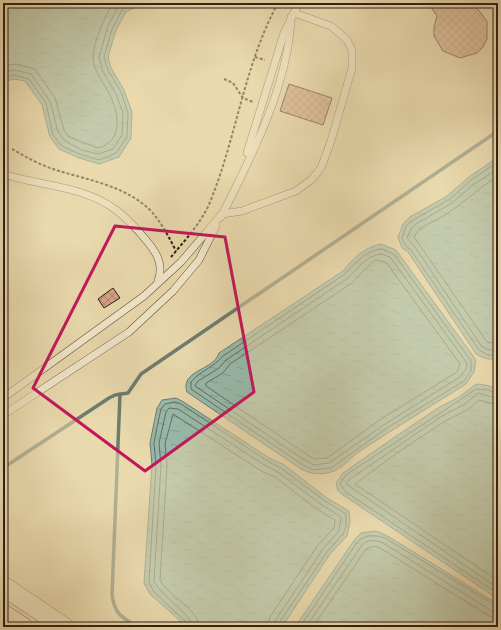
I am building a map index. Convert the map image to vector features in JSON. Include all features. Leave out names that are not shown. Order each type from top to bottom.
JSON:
[{"type":"main road","points":[[3,586],[64,627]]},
{"type":"main road","points":[[3,614],[23,627]]},
{"type":"lane","points":[[239,178],[284,33],[299,3]]},
{"type":"lane","points":[[3,415],[129,332],[173,291],[199,260],[239,178],[271,107],[284,66],[293,15]]},
{"type":"lane","points":[[3,398],[144,296],[196,245],[222,214],[242,212],[296,191],[312,179],[321,168],[331,141],[352,68],[352,50],[347,40],[330,26],[293,15]]},
{"type":"lane","points":[[3,174],[97,198],[116,209],[131,223],[157,254],[161,269],[157,284]]},
{"type":"path","points":[[161,269],[192,232],[212,198],[256,52],[269,19],[278,3]]},
{"type":"path","points":[[224,79],[233,83],[243,98],[261,105]]},
{"type":"highlighted area","points":[[115,226],[225,237],[254,392],[145,471],[33,388]]},
{"type":"water","points":[[3,3],[142,3],[126,12],[116,30],[108,57],[111,68],[124,90],[132,112],[131,138],[119,157],[99,164],[79,158],[59,149],[50,137],[42,105],[25,81],[14,79],[3,82]]},
{"type":"water","points":[[498,157],[498,358],[489,359],[476,354],[408,252],[402,248],[398,237],[403,224],[410,217],[447,196],[469,177]]},
{"type":"water","points":[[381,244],[396,250],[476,360],[474,372],[466,384],[360,451],[335,471],[323,474],[312,473],[301,469],[187,392],[187,381],[190,377],[214,361],[219,353],[343,271],[365,250]]},
{"type":"water","points":[[479,384],[490,386],[498,391],[498,599],[343,495],[338,491],[336,483],[343,473],[389,441],[438,408]]},
{"type":"water","points":[[176,398],[271,459],[283,464],[327,498],[349,511],[350,522],[347,536],[330,554],[282,627],[187,627],[150,594],[144,583],[152,465],[150,443],[157,408],[162,400]]},
{"type":"water","points":[[376,531],[386,535],[498,604],[498,627],[295,627],[355,539],[361,533]]},
{"type":"building","points":[[428,3],[467,4],[476,7],[487,21],[487,39],[483,47],[477,53],[460,58],[443,51],[434,36],[434,27],[437,16]]},
{"type":"building","points":[[289,84],[332,98],[323,125],[280,111]]},
{"type":"building","points":[[113,288],[120,298],[104,308],[98,299]]},
{"type":"waterway","points":[[3,468],[109,398],[115,395],[128,393],[141,374],[498,131]]},
{"type":"waterway","points":[[120,394],[112,595],[113,602],[120,615],[137,627]]}]
